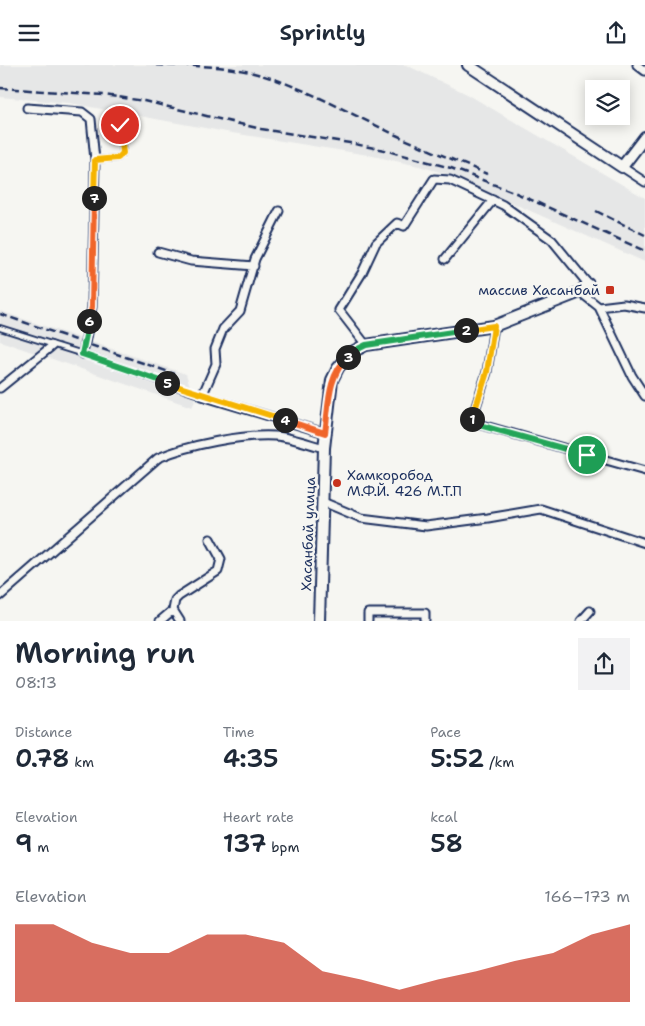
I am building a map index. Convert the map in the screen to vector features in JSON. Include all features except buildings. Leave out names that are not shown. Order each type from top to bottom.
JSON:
[{"type":"street","points":[[468,65],[645,182]]},
{"type":"street","points":[[637,65],[645,71]]},
{"type":"street","points":[[26,108],[82,112],[91,119],[95,160],[92,307],[82,354]]},
{"type":"street","points":[[622,167],[645,137]]},
{"type":"street","points":[[434,179],[450,180],[503,205],[552,240],[588,284],[580,292],[494,326],[366,345],[339,311],[362,273],[376,243],[397,223],[404,226],[434,179]]},
{"type":"street","points":[[445,259],[493,200]]},
{"type":"street","points":[[278,211],[256,259],[240,311],[223,329],[215,349],[216,364],[202,396],[325,433]]},
{"type":"street","points":[[158,252],[192,261],[254,266]]},
{"type":"street","points":[[580,292],[599,307],[632,376],[645,396]]},
{"type":"street","points":[[599,307],[624,304],[645,308]]},
{"type":"street","points":[[494,326],[487,372],[472,423],[645,471]]},
{"type":"street","name":"Хасанбай улица","points":[[319,621],[324,448],[332,379],[338,368],[350,355],[366,345]]},
{"type":"street","points":[[0,388],[52,346]]},
{"type":"street","points":[[0,596],[158,458],[174,451],[249,436],[277,436],[324,448]]},
{"type":"street","points":[[323,502],[361,518],[426,526],[541,509],[645,543]]},
{"type":"street","points":[[160,621],[173,610],[175,600],[179,596],[218,571],[221,559],[210,539]]},
{"type":"street","points":[[173,610],[180,621]]},
{"type":"street","points":[[581,621],[590,611]]},
{"type":"street","points":[[368,621],[368,613],[425,613],[425,621]]},
{"type":"lane","points":[[95,160],[118,158],[123,153],[120,125]]},
{"type":"lane","points":[[0,328],[82,354],[202,396]]},
{"type":"shaded area","points":[[0,65],[406,65],[467,94],[645,198],[645,262],[450,175],[419,166],[368,155],[232,133],[69,103],[0,97]]},
{"type":"shaded area","points":[[0,311],[186,374],[195,401],[192,407],[0,341]]},
{"type":"railway","points":[[156,65],[236,69],[261,75],[296,87],[407,140],[487,174]]},
{"type":"railway","points":[[0,88],[104,95],[144,101],[261,129],[384,150],[451,168],[516,193],[645,251]]},
{"type":"railway","points":[[596,211],[645,235]]},
{"type":"railway","points":[[0,314],[175,374]]},
{"type":"place","name":"массив Хасанбай","points":[[610,290]]},
{"type":"place","name":"Хамкоробод М.Ф.Й. 426 М.Т.П","points":[[337,483]]},
{"type":"route","points":[[120,125],[123,153],[118,158],[95,160],[92,307],[86,343],[82,354],[202,396],[325,433],[332,379],[338,368],[354,351],[366,345],[494,326],[487,372],[471,422],[587,455]]}]
